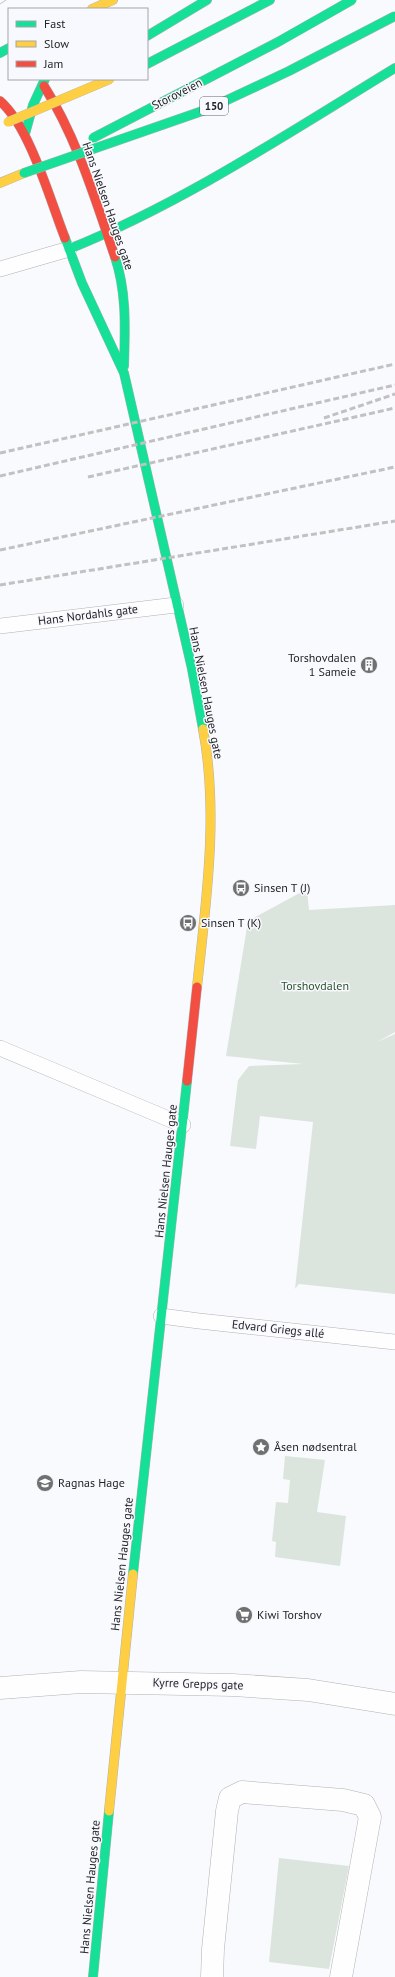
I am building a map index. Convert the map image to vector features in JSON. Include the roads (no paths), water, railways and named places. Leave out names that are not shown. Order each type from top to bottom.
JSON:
[{"type":"main road","points":[[148,35],[207,0]]},
{"type":"main road","points":[[148,64],[171,54],[270,0]]},
{"type":"main road","name":"Storoveien","points":[[0,183],[24,173],[278,42],[352,0]]},
{"type":"main road","points":[[95,8],[107,4]]},
{"type":"main road","name":"150","points":[[24,173],[208,109],[289,71],[395,16]]},
{"type":"main road","points":[[0,58],[8,49]]},
{"type":"main road","points":[[69,249],[108,234],[235,165],[395,68]]},
{"type":"main road","points":[[25,134],[42,80]]},
{"type":"main road","name":"Hans Nielsen Hauges gate","points":[[42,80],[61,113],[108,234],[119,270],[125,309],[124,373]]},
{"type":"main road","points":[[4,124],[108,80]]},
{"type":"main road","points":[[4,124],[59,91]]},
{"type":"main road","name":"Hans Nielsen Hauges gate","points":[[0,101],[7,107],[25,134],[69,249],[124,373],[176,605],[192,669],[206,743],[210,782],[211,817],[207,888],[184,1125],[161,1316],[121,1681],[93,1977]]},
{"type":"street","name":"Kyrre Grepps gate","points":[[0,1688],[81,1682],[121,1681],[233,1685],[308,1690],[395,1704]]},
{"type":"street","points":[[212,1977],[213,1949],[227,1811],[230,1798],[242,1792],[343,1800],[364,1804],[370,1817],[341,1977]]},
{"type":"lane","points":[[0,269],[69,249]]},
{"type":"lane","name":"Hans Nordahls gate","points":[[0,626],[176,605]]},
{"type":"lane","points":[[0,1048],[184,1125]]},
{"type":"lane","name":"Edvard Griegs allé","points":[[161,1316],[395,1342]]},
{"type":"tram line","points":[[0,4],[6,0]]},
{"type":"railway","points":[[0,453],[395,364]]},
{"type":"railway","points":[[0,476],[395,385]]},
{"type":"railway","points":[[324,418],[395,394]]},
{"type":"railway","points":[[88,477],[395,408]]},
{"type":"railway","points":[[0,550],[395,467]]},
{"type":"railway","points":[[0,585],[395,521]]},
{"type":"place","name":"Torshovdalen 1 Sameie","points":[[369,665]]},
{"type":"place","name":"Sinsen T (J)","points":[[241,888]]},
{"type":"place","name":"Sinsen T (K)","points":[[188,923]]},
{"type":"place","name":"Åsen nødsentral","points":[[261,1447]]},
{"type":"place","name":"Ragnas Hage","points":[[45,1483]]},
{"type":"place","name":"Kiwi Torshov","points":[[244,1615]]},
{"type":"park label","name":"Torshovdalen","points":[[315,986]]}]
